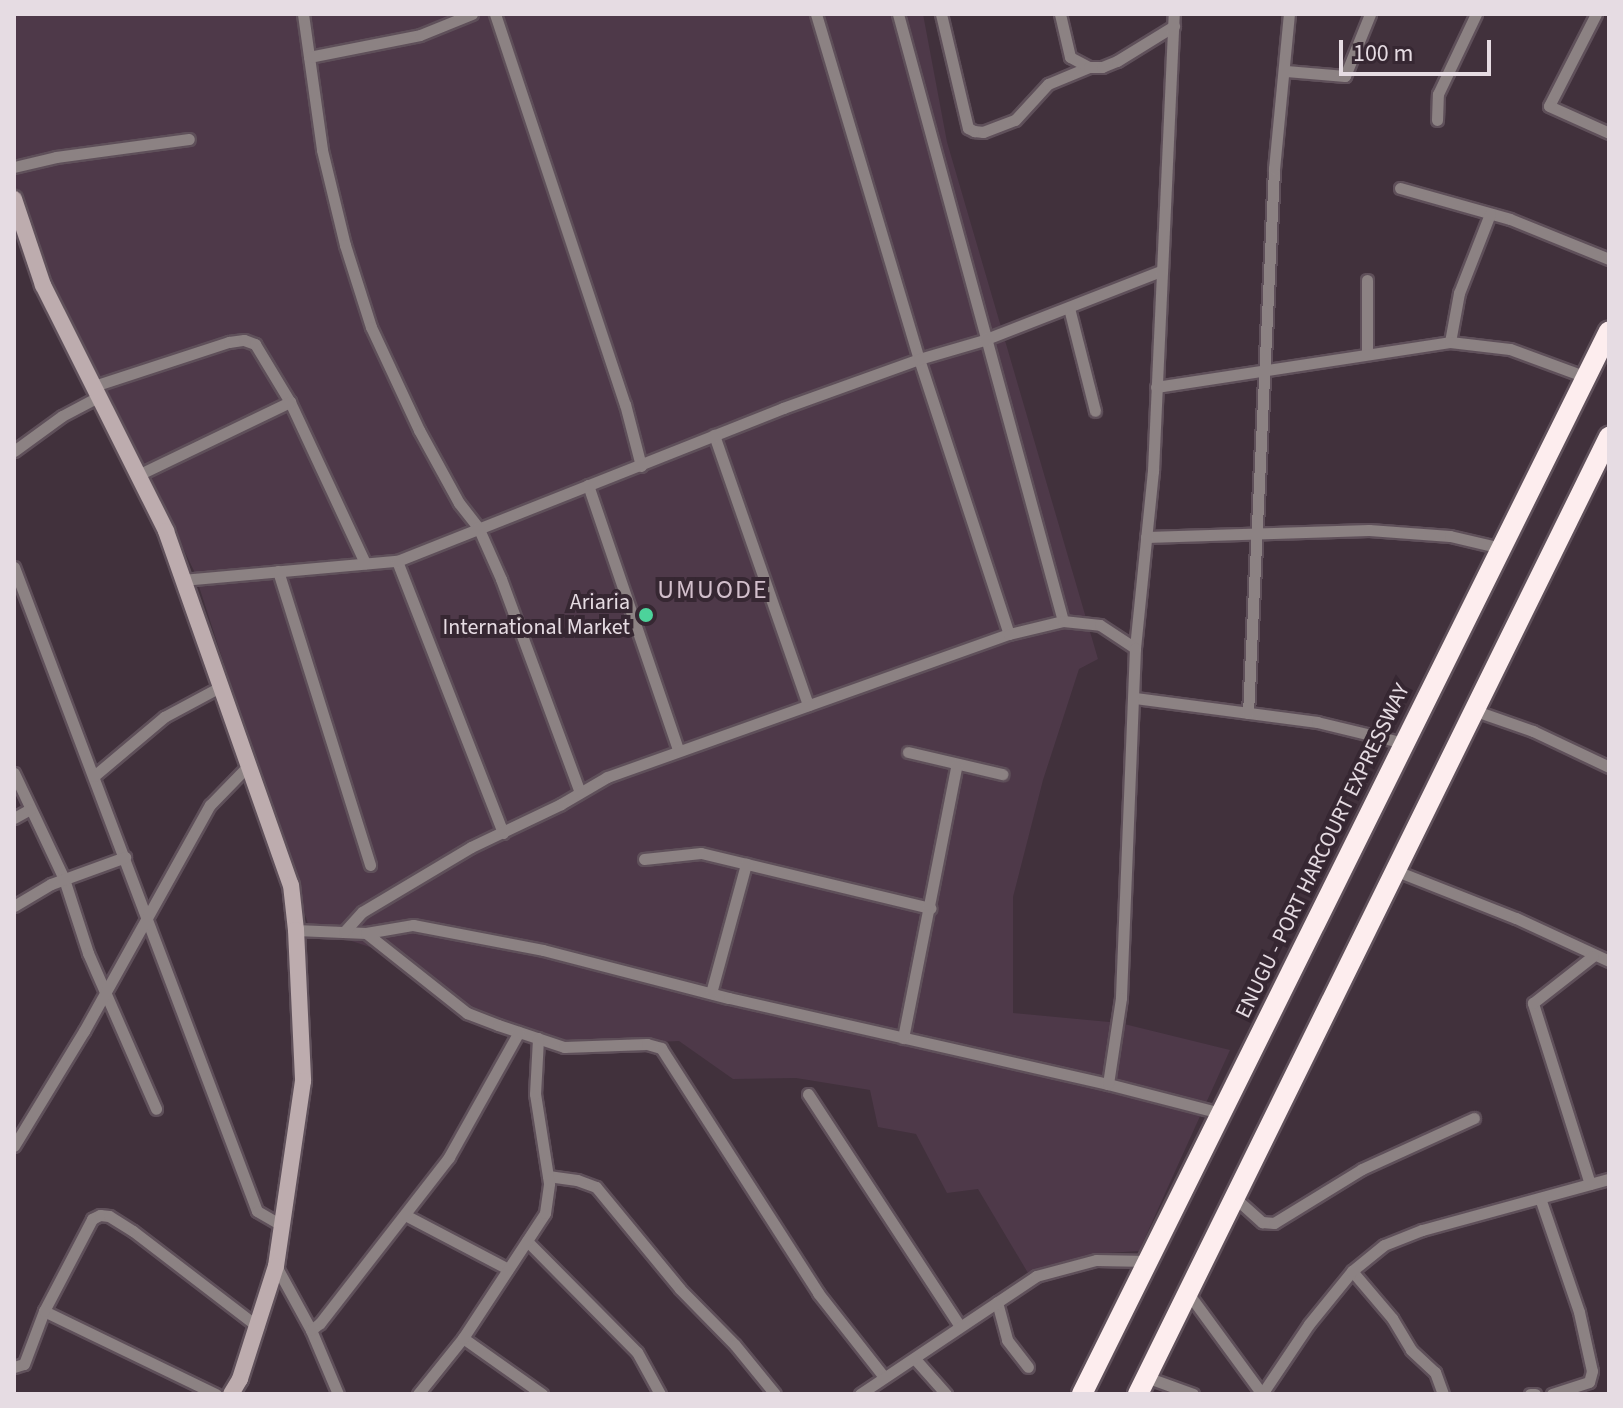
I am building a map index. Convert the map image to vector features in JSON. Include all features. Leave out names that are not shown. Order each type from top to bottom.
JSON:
[{"type":"highway","name":"ENUGU - PORT HARCOURT EXPRESSWAY","points":[[1082,1394],[1609,331]]},
{"type":"highway","points":[[1142,1386],[1609,437]]},
{"type":"main road","points":[[14,199],[43,285],[166,531],[291,885],[303,1081],[276,1266],[258,1327],[231,1394]]},
{"type":"street","points":[[303,14],[322,150],[345,245],[371,327],[419,430],[459,503],[478,527],[501,579],[580,792]]},
{"type":"street","points":[[309,57],[420,35],[472,14]]},
{"type":"street","points":[[495,14],[620,389],[641,466]]},
{"type":"street","points":[[816,14],[919,359],[1009,634]]},
{"type":"street","points":[[898,14],[984,340],[1063,621]]},
{"type":"street","points":[[941,14],[968,128],[974,131],[983,132],[1015,120],[1053,81],[1074,76],[1089,67]]},
{"type":"street","points":[[1060,14],[1070,57],[1089,67],[1102,67],[1117,61],[1174,20]]},
{"type":"street","points":[[1248,713],[1274,169],[1286,71],[1289,14]]},
{"type":"street","points":[[1286,71],[1345,76],[1370,14]]},
{"type":"street","points":[[1437,120],[1438,94],[1476,14]]},
{"type":"street","points":[[1596,14],[1549,106],[1609,133]]},
{"type":"street","points":[[1108,1084],[1121,998],[1135,648],[1156,387],[1174,20]]},
{"type":"street","points":[[14,167],[56,157],[189,139]]},
{"type":"street","points":[[1400,188],[1490,214],[1609,259]]},
{"type":"street","points":[[1450,342],[1459,293],[1490,214]]},
{"type":"street","points":[[182,580],[397,561],[714,435],[919,359],[984,340],[1161,271]]},
{"type":"street","points":[[1367,280],[1367,353]]},
{"type":"street","points":[[1069,308],[1095,411]]},
{"type":"street","points":[[14,451],[97,391],[244,340],[255,344],[264,356],[290,402],[365,563]]},
{"type":"street","points":[[1156,387],[1265,373],[1367,353],[1450,342],[1510,349],[1586,377]]},
{"type":"street","points":[[138,475],[290,402]]},
{"type":"street","points":[[714,435],[808,705]]},
{"type":"street","points":[[588,485],[678,749]]},
{"type":"street","points":[[1146,537],[1258,536],[1369,530],[1450,536],[1501,548]]},
{"type":"street","points":[[397,561],[503,833]]},
{"type":"street","points":[[14,567],[257,1211],[281,1225]]},
{"type":"street","points":[[278,571],[370,865]]},
{"type":"street","points":[[344,932],[362,912],[599,780],[678,749],[1009,634],[1063,621],[1100,625],[1135,648]]},
{"type":"street","points":[[94,776],[164,717],[220,687]]},
{"type":"street","points":[[1135,698],[1317,722],[1404,743]]},
{"type":"street","points":[[1473,710],[1533,731],[1609,767]]},
{"type":"street","points":[[908,752],[1002,774]]},
{"type":"street","points":[[903,1038],[957,764]]},
{"type":"street","points":[[14,1146],[107,990],[210,805],[247,767]]},
{"type":"street","points":[[14,773],[64,879],[88,953],[107,990],[156,1109]]},
{"type":"street","points":[[14,818],[30,809]]},
{"type":"street","points":[[644,859],[701,853],[930,908]]},
{"type":"street","points":[[14,906],[64,879],[125,857]]},
{"type":"street","points":[[711,993],[746,864]]},
{"type":"street","points":[[1394,870],[1516,918],[1609,961]]},
{"type":"street","points":[[296,930],[366,933],[413,925],[543,950],[711,993],[1108,1084],[1220,1113]]},
{"type":"street","points":[[366,933],[467,1013],[564,1047],[647,1044],[661,1048],[818,1293],[884,1377]]},
{"type":"street","points":[[1590,1184],[1533,1003],[1593,956]]},
{"type":"street","points":[[311,1330],[320,1323],[449,1157],[519,1032]]},
{"type":"street","points":[[418,1394],[463,1338],[545,1213],[550,1199],[535,1094],[538,1038]]},
{"type":"street","points":[[808,1094],[959,1325]]},
{"type":"street","points":[[14,1117],[27,1126]]},
{"type":"street","points":[[1234,1197],[1262,1222],[1274,1223],[1362,1169],[1474,1118]]},
{"type":"street","points":[[548,1176],[577,1180],[596,1187],[680,1289],[735,1345],[775,1394]]},
{"type":"street","points":[[1188,1293],[1262,1394],[1309,1324],[1352,1271],[1398,1238],[1609,1179]]},
{"type":"street","points":[[1540,1198],[1579,1312],[1592,1371],[1589,1382],[1552,1394]]},
{"type":"street","points":[[14,1367],[24,1364],[44,1311],[92,1219],[100,1215],[120,1222],[258,1327]]},
{"type":"street","points":[[405,1215],[508,1269]]},
{"type":"street","points":[[527,1241],[637,1352],[660,1394]]},
{"type":"street","points":[[860,1394],[915,1359],[959,1325],[1051,1270],[1096,1260],[1148,1261]]},
{"type":"street","points":[[276,1266],[311,1330],[338,1394]]},
{"type":"street","points":[[1352,1271],[1392,1318],[1411,1350],[1435,1372],[1443,1394]]},
{"type":"street","points":[[997,1302],[1007,1340],[1028,1367]]},
{"type":"street","points":[[44,1311],[216,1394]]},
{"type":"street","points":[[463,1338],[542,1394]]},
{"type":"street","points":[[915,1359],[946,1394]]},
{"type":"street","points":[[1142,1386],[1193,1394]]},
{"type":"shaded area","name":"Ariaria International Market","points":[[14,14],[923,14],[947,142],[1098,659],[1079,669],[1043,780],[1013,897],[1013,1013],[1120,1023],[1230,1050],[1139,1251],[1092,1254],[1028,1273],[978,1189],[947,1193],[916,1134],[878,1127],[870,1090],[796,1078],[733,1079],[679,1041],[575,1046],[493,1028],[388,953],[309,927],[194,571],[102,379],[29,243],[14,187]]},
{"type":"place","name":"Ariaria International Market","points":[[646,615]]},
{"type":"district","name":"UMUODE","points":[[713,590]]}]
